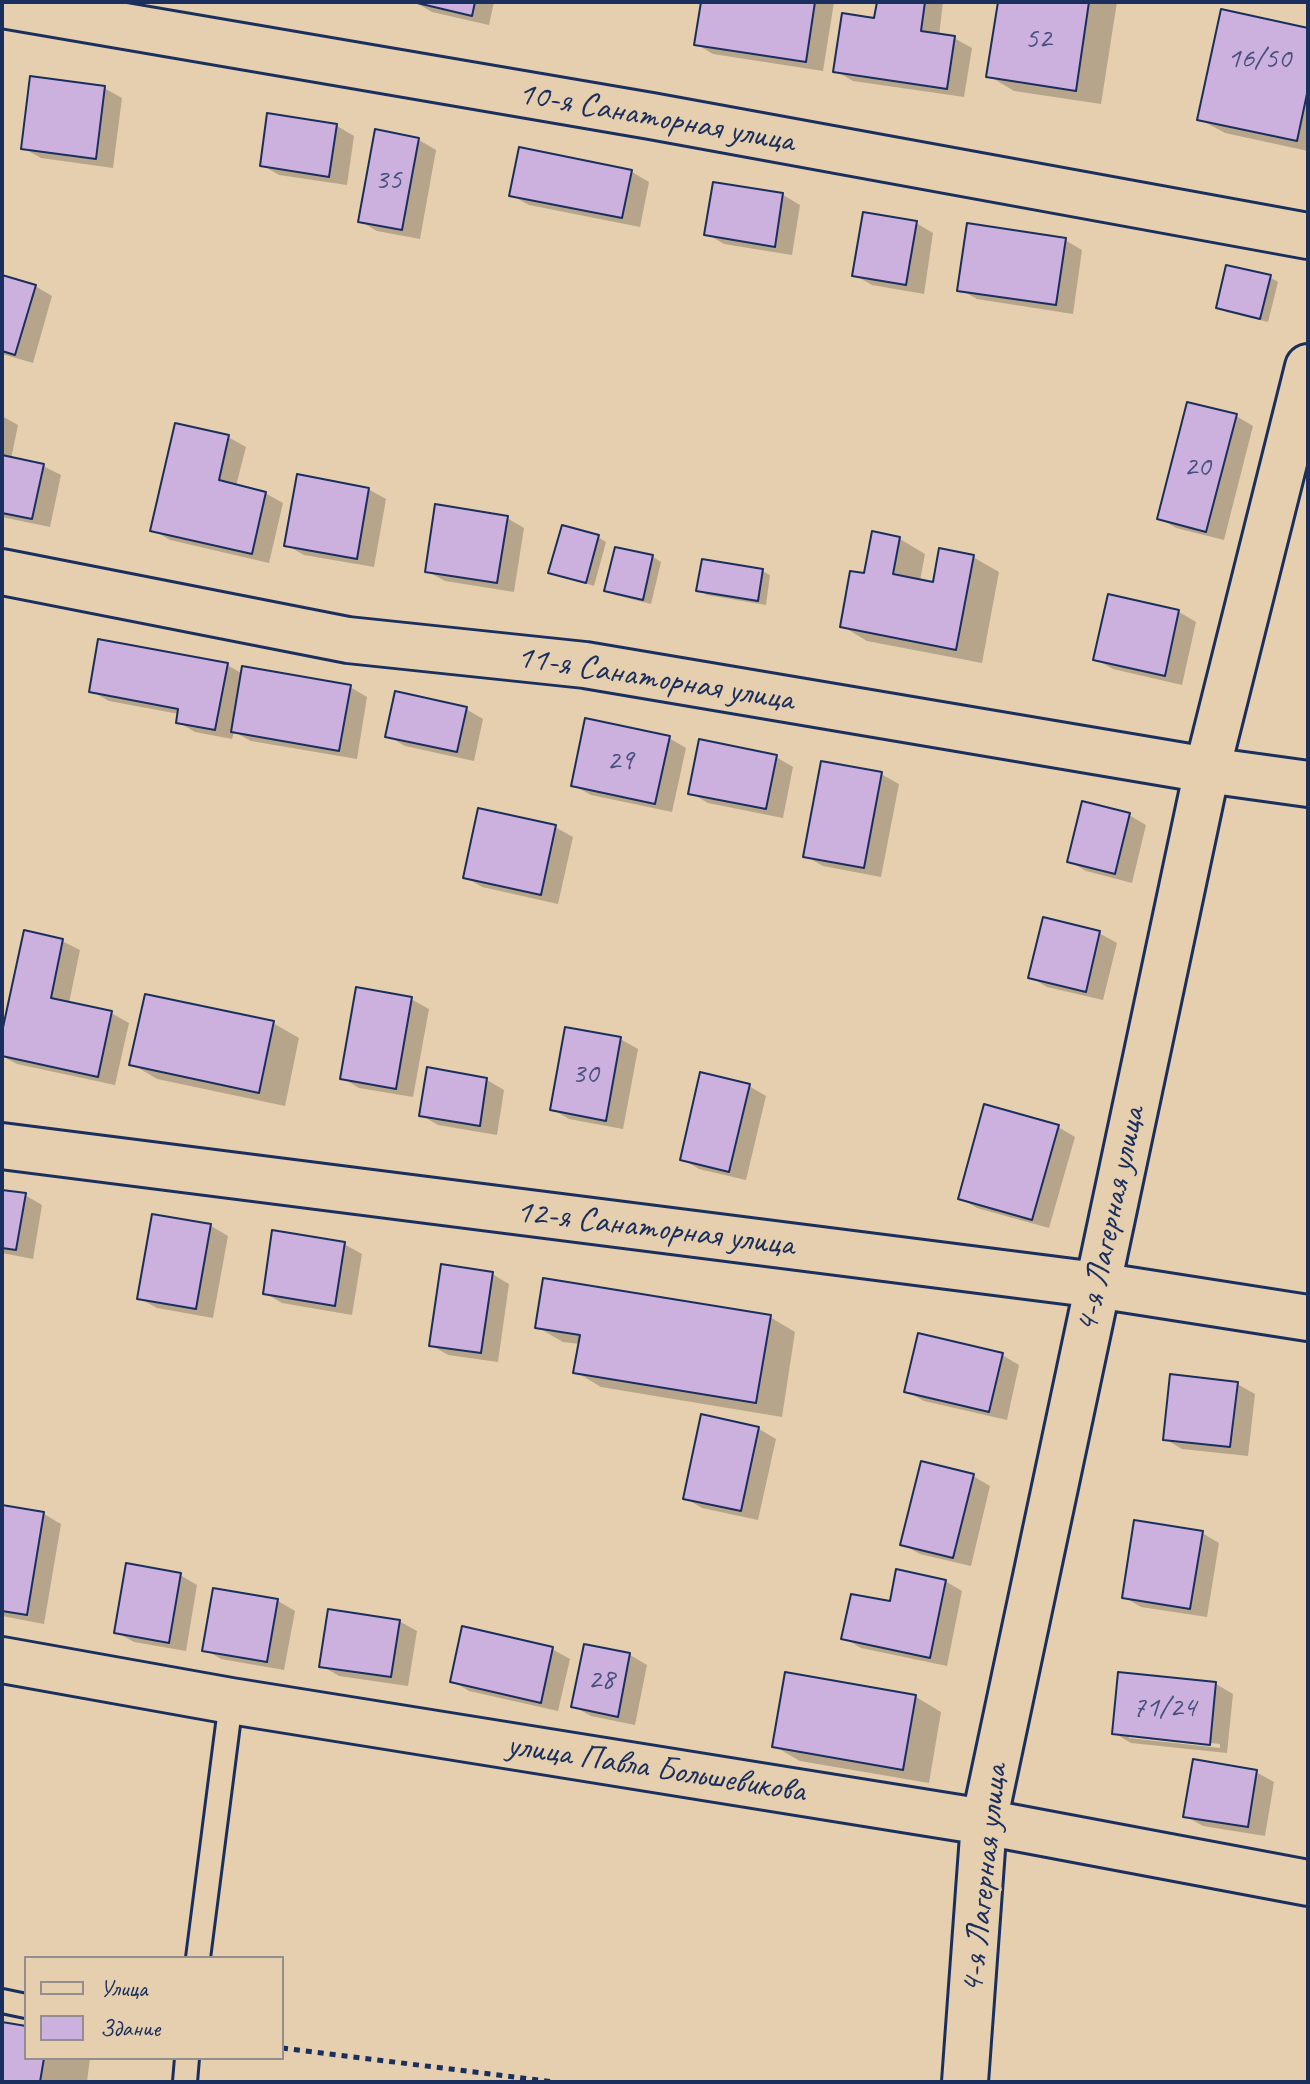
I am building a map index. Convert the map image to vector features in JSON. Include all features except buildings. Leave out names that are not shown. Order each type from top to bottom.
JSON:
[{"type":"street","name":"10-я Санаторная улица","points":[[2,5],[651,116],[1308,236]]},
{"type":"street","name":"4-я Лагерная улица","points":[[965,2082],[984,1822],[1207,770],[1308,367]]},
{"type":"street","name":"11-я Санаторная улица","points":[[2,572],[348,640],[585,665],[1207,770],[1308,784]]},
{"type":"street","name":"12-я Санаторная улица","points":[[2,1146],[1097,1285],[1308,1318]]},
{"type":"street","name":"улица Павла Большевикова","points":[[2,1660],[231,1701],[984,1822],[1308,1883]]},
{"type":"lane","points":[[198,1956],[231,1701]]},
{"type":"lane","points":[[2,2001],[24,2006]]},
{"type":"lane","points":[[185,2082],[187,2060]]},
{"type":"path","points":[[284,2048],[554,2082]]}]
